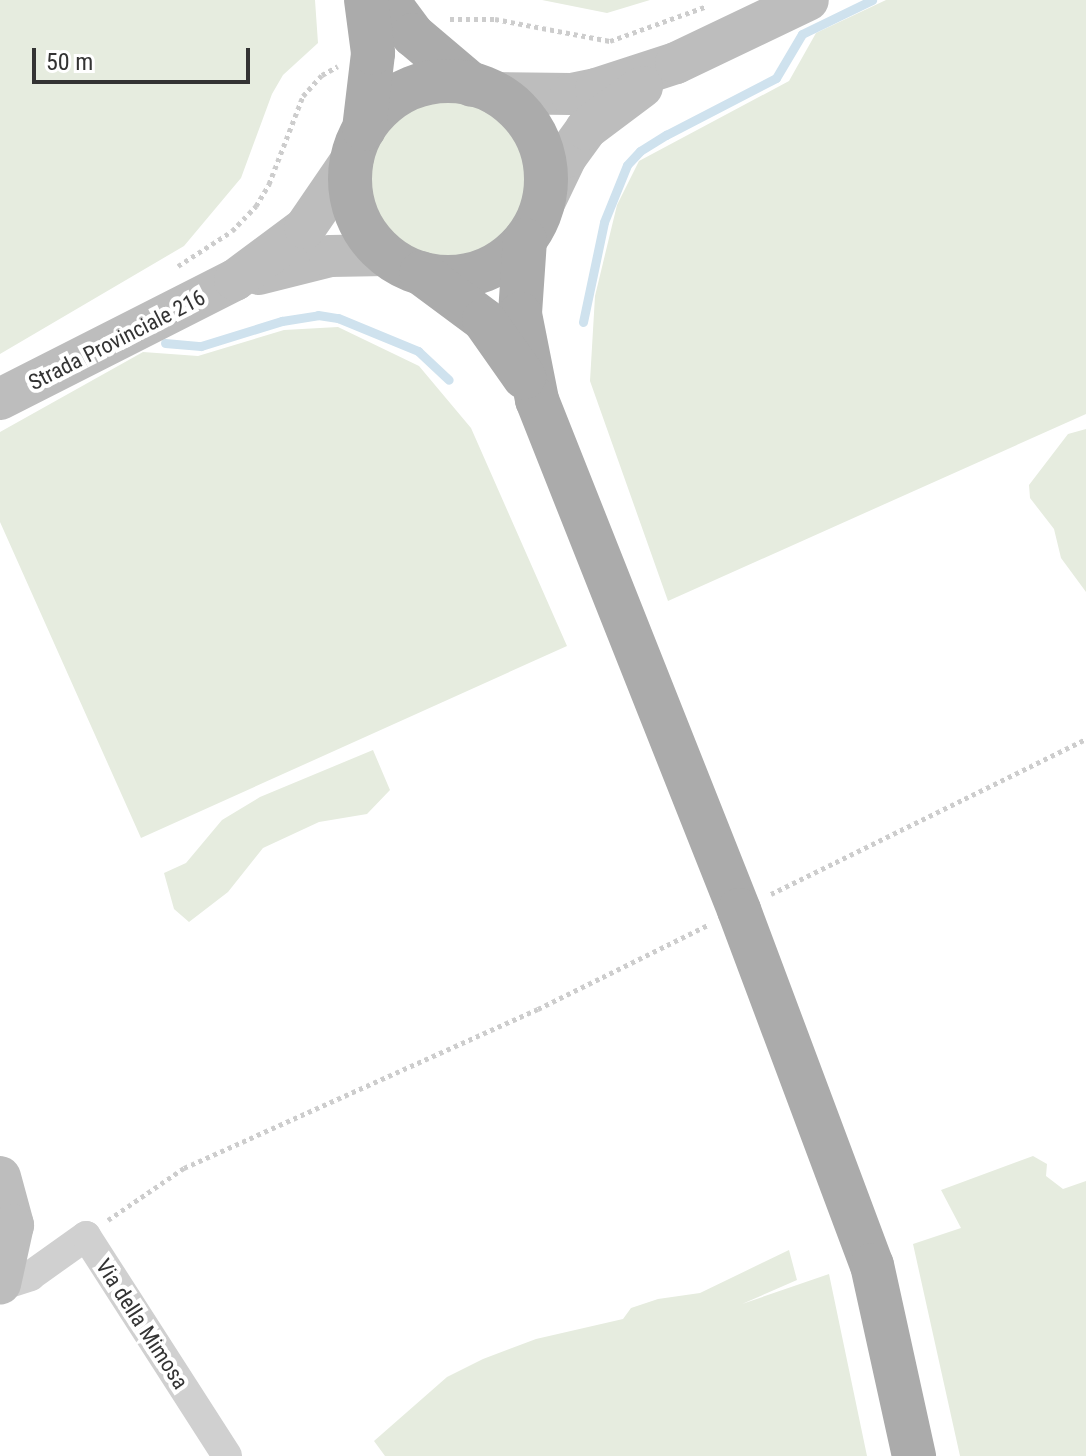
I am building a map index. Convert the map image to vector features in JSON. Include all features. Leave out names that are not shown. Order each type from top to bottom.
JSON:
[{"type":"main road","points":[[366,0],[373,53],[350,181],[356,211],[370,239],[484,320],[537,400]]},
{"type":"main road","points":[[387,0],[413,35],[483,89],[519,111],[540,144],[546,174],[534,222],[520,314],[537,400],[739,910],[872,1265],[914,1456]]},
{"type":"main road","points":[[358,143],[385,105],[411,89],[441,82],[483,89]]},
{"type":"main road","points":[[404,264],[451,277],[482,271],[503,261],[534,222]]},
{"type":"street","points":[[483,89],[579,93],[676,63],[808,0]]},
{"type":"street","points":[[534,222],[566,157],[586,129],[605,112],[676,63]]},
{"type":"street","name":"Strada Provinciale 216","points":[[0,399],[235,280],[305,228],[358,143]]},
{"type":"street","name":"Strada Provinciale 216","points":[[235,280],[320,257],[404,264]]},
{"type":"street","points":[[0,1177],[13,1225],[0,1285]]},
{"type":"street","name":"Via della Mimosa","points":[[0,1285],[30,1276],[86,1236],[227,1456]]},
{"type":"path","points":[[788,885],[1086,739]]},
{"type":"path","points":[[86,1236],[184,1168],[538,1009],[680,939]]},
{"type":"shaded area","points":[[0,0],[315,0],[318,43],[283,75],[272,94],[241,178],[184,246],[0,354]]},
{"type":"shaded area","points":[[542,0],[650,0],[607,13]]},
{"type":"shaded area","points":[[886,0],[1086,0],[1086,414],[668,601],[590,381],[595,296],[617,205],[639,161],[789,81],[816,33]]},
{"type":"shaded area","points":[[448,98],[479,104],[506,122],[524,149],[530,180],[524,211],[506,238],[479,256],[448,262],[417,256],[390,238],[372,211],[366,180],[372,149],[390,122],[417,104]]},
{"type":"shaded area","points":[[338,327],[419,366],[471,428],[567,646],[141,838],[0,522],[0,432],[143,352],[198,356],[284,330]]},
{"type":"shaded area","points":[[1086,429],[1086,592],[1061,558],[1054,529],[1030,498],[1029,485],[1068,434]]},
{"type":"shaded area","points":[[373,750],[390,790],[367,814],[319,822],[263,848],[228,892],[189,922],[174,909],[164,873],[186,863],[222,820],[260,797]]},
{"type":"shaded area","points":[[1033,1156],[1047,1164],[1046,1176],[1063,1189],[1086,1181],[1086,1456],[960,1456],[913,1244],[961,1228],[941,1190]]},
{"type":"shaded area","points":[[789,1250],[797,1280],[742,1304],[829,1274],[867,1456],[385,1456],[374,1441],[447,1377],[483,1359],[536,1339],[623,1319],[631,1308],[658,1299],[700,1293]]},
{"type":"waterway","points":[[583,322],[604,222],[627,165],[640,151],[666,135],[776,78],[802,34],[872,0]]},
{"type":"waterway","points":[[165,343],[201,346],[282,321],[318,315],[338,318],[418,351],[449,380]]}]
